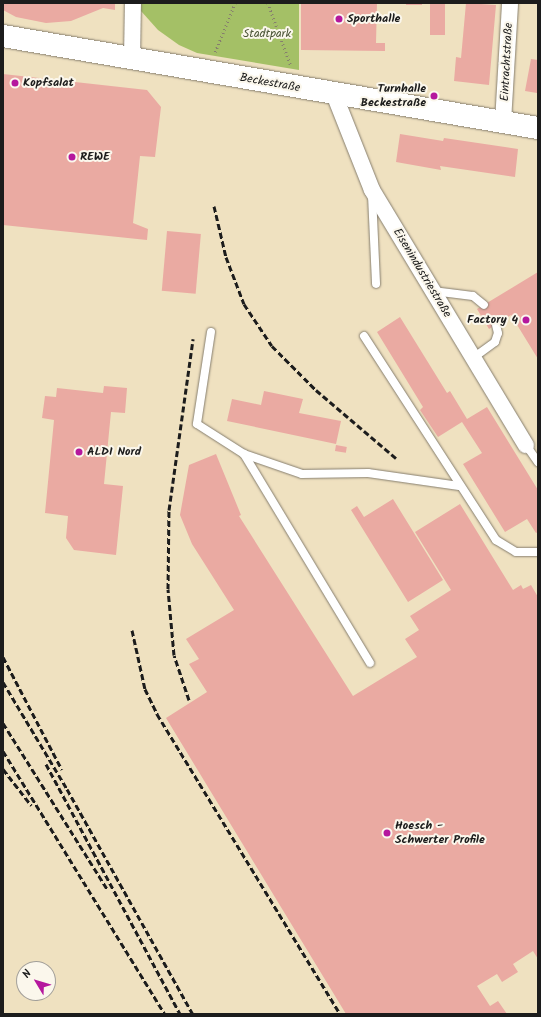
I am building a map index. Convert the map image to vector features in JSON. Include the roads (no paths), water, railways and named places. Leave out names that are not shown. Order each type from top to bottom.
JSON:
[{"type":"main road","name":"Beckestraße","points":[[3,36],[538,128]]},
{"type":"street","points":[[132,58],[133,3]]},
{"type":"street","name":"Eintrachtstraße","points":[[503,122],[510,3]]},
{"type":"street","name":"Eisenindustriestraße","points":[[334,94],[372,190],[526,445]]},
{"type":"lane","points":[[372,190],[376,284]]},
{"type":"lane","points":[[432,290],[474,296],[484,305]]},
{"type":"lane","points":[[474,358],[495,342],[498,333],[496,325]]},
{"type":"lane","points":[[210,332],[197,424],[244,454],[302,474],[368,473],[459,486]]},
{"type":"lane","points":[[364,336],[459,486],[496,540],[516,552],[538,552]]},
{"type":"lane","points":[[526,445],[538,462]]},
{"type":"lane","points":[[244,454],[370,663]]},
{"type":"railway","points":[[214,206],[226,257],[244,304],[272,346],[316,390],[396,458]]},
{"type":"railway","points":[[189,700],[174,655],[168,589],[169,510],[193,339]]},
{"type":"railway","points":[[132,630],[145,689],[157,714],[340,1014]]},
{"type":"railway","points":[[3,657],[62,770]]},
{"type":"railway","points":[[3,682],[67,789],[193,1014]]},
{"type":"railway","points":[[3,723],[107,889]]},
{"type":"railway","points":[[3,751],[165,1014]]},
{"type":"railway","points":[[46,764],[180,1014]]},
{"type":"railway","points":[[3,769],[31,805]]},
{"type":"place","name":"Sporthalle","points":[[339,19]]},
{"type":"place","name":"Kopfsalat","points":[[15,83]]},
{"type":"place","name":"Turnhalle Beckestraße","points":[[434,96]]},
{"type":"place","name":"REWE","points":[[72,157]]},
{"type":"place","name":"Factory 4","points":[[526,320]]},
{"type":"place","name":"ALDI Nord","points":[[79,452]]},
{"type":"place","name":"Hoesch - Schwerter Profile","points":[[387,833]]},
{"type":"park label","name":"Stadtpark","points":[[267,34]]}]
